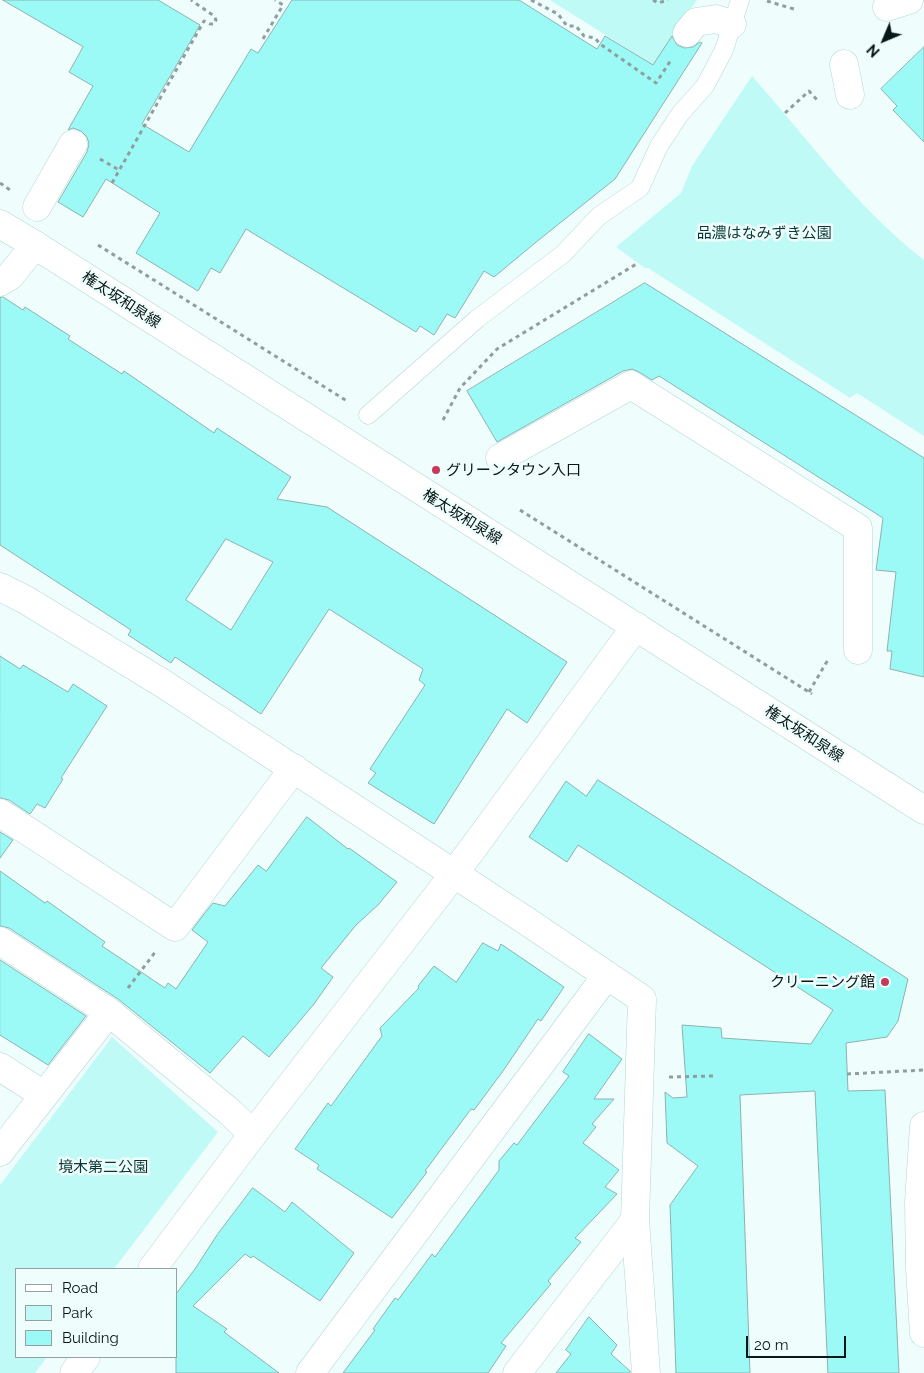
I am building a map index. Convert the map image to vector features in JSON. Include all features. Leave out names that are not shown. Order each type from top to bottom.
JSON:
[{"type":"street","points":[[687,33],[696,22],[716,19],[736,12]]},
{"type":"street","points":[[844,64],[850,95]]},
{"type":"street","points":[[37,207],[73,144]]},
{"type":"street","name":"権太坂和泉線","points":[[0,224],[924,810]]},
{"type":"street","points":[[0,282],[10,276],[35,245]]},
{"type":"street","points":[[500,458],[630,385],[858,528],[858,650]]},
{"type":"street","points":[[0,587],[26,600],[162,683],[294,768],[642,999],[635,1220],[646,1373]]},
{"type":"street","points":[[153,1268],[253,1134],[454,874],[636,626]]},
{"type":"street","points":[[0,813],[175,927],[294,768]]},
{"type":"street","points":[[0,941],[108,1012],[253,1134]]},
{"type":"street","points":[[310,1373],[607,975]]},
{"type":"street","points":[[0,1152],[108,1012]]},
{"type":"street","points":[[0,1068],[44,1095]]},
{"type":"street","points":[[924,1126],[920,1240],[924,1333]]},
{"type":"street","points":[[517,1373],[635,1220]]},
{"type":"street","points":[[74,1373],[85,1358]]},
{"type":"lane","points":[[368,415],[477,320],[563,254],[599,216],[640,188],[659,146],[680,114],[705,86],[724,50],[736,12]]},
{"type":"path","points":[[112,183],[204,21],[214,24],[216,20],[214,16],[191,0]]},
{"type":"path","points":[[263,39],[283,5],[275,0]]},
{"type":"path","points":[[531,0],[558,14],[567,26],[576,26],[584,36],[595,38],[600,44],[656,82],[687,33]]},
{"type":"path","points":[[653,0],[658,3],[668,0]]},
{"type":"path","points":[[762,0],[797,10]]},
{"type":"path","points":[[785,114],[809,91],[818,102]]},
{"type":"path","points":[[0,184],[37,207]]},
{"type":"path","points":[[96,244],[368,415]]},
{"type":"path","points":[[443,420],[460,388],[497,349],[638,263]]},
{"type":"path","points":[[520,510],[812,694]]},
{"type":"path","points":[[108,1012],[175,927]]},
{"type":"path","points":[[847,1074],[924,1070]]},
{"type":"path","points":[[640,1078],[713,1076]]},
{"type":"green space","points":[[550,0],[697,0],[653,65]]},
{"type":"green space","name":"品濃はなみずき公園","points":[[752,76],[855,196],[900,240],[924,260],[924,436],[857,393],[850,398],[648,268],[645,268],[616,247],[681,193],[692,166]]},
{"type":"green space","name":"境木第二公園","points":[[112,1037],[218,1132],[115,1268],[15,1268],[15,1358],[46,1358],[35,1373],[0,1373],[0,1185]]},
{"type":"building","points":[[3,0],[158,0],[200,25],[142,124],[189,152],[251,49],[258,53],[292,0],[519,0],[597,49],[605,36],[653,65],[672,36],[677,45],[684,48],[702,43],[615,179],[494,277],[484,271],[455,318],[447,314],[434,335],[420,326],[416,332],[246,229],[220,273],[211,268],[198,291],[136,253],[160,213],[106,179],[83,217],[58,202],[87,152],[89,144],[87,137],[81,131],[73,128],[68,130],[93,86],[69,72],[83,47]]},
{"type":"building","points":[[924,47],[924,142],[893,110],[897,106],[881,89]]},
{"type":"building","points":[[645,283],[924,458],[924,677],[890,669],[892,651],[887,651],[896,572],[876,570],[883,518],[659,376],[652,380],[632,369],[623,371],[497,442],[467,391]]},
{"type":"building","points":[[3,297],[23,310],[25,307],[70,336],[68,339],[122,374],[124,371],[214,433],[217,428],[291,477],[277,499],[327,507],[567,662],[527,723],[507,709],[434,824],[368,783],[376,773],[370,769],[425,685],[419,680],[423,669],[329,609],[261,714],[175,657],[171,663],[128,635],[131,630],[0,545],[0,298]],"holes":[[[226,539],[273,562],[231,630],[186,600]]]},
{"type":"building","points":[[0,656],[20,669],[23,665],[68,692],[73,684],[107,706],[61,778],[63,779],[45,808],[37,804],[30,814],[9,800],[0,798]]},
{"type":"building","points":[[598,780],[908,979],[898,1021],[887,1037],[846,1043],[848,1091],[885,1090],[899,1373],[828,1373],[815,1091],[740,1095],[750,1373],[676,1373],[670,1205],[698,1166],[667,1143],[665,1092],[673,1098],[687,1097],[682,1025],[721,1028],[722,1038],[811,1044],[833,1010],[578,845],[567,862],[529,837],[566,781],[586,796]]},
{"type":"building","points":[[307,817],[348,849],[397,882],[378,905],[356,925],[321,968],[333,977],[314,1004],[269,1057],[243,1036],[210,1073],[118,999],[9,928],[0,926],[0,871],[105,942],[102,946],[165,988],[168,983],[176,989],[208,942],[192,930],[204,914],[213,903],[225,906],[258,865],[266,871]]},
{"type":"building","points":[[0,832],[13,840],[0,858]]},
{"type":"building","points":[[483,943],[498,951],[501,944],[564,987],[541,1021],[538,1019],[503,1071],[474,1110],[471,1109],[392,1218],[317,1169],[319,1165],[295,1149],[328,1103],[331,1106],[382,1036],[380,1028],[419,988],[418,986],[434,966],[456,982]]},
{"type":"building","points":[[0,960],[86,1016],[48,1065],[0,1035]]},
{"type":"building","points":[[589,1034],[622,1059],[594,1099],[614,1099],[592,1124],[596,1127],[583,1143],[619,1170],[605,1187],[617,1194],[575,1238],[581,1242],[548,1281],[551,1284],[501,1343],[506,1346],[488,1373],[343,1373],[375,1330],[373,1329],[395,1298],[398,1300],[432,1254],[435,1257],[499,1170],[499,1161],[514,1143],[517,1145],[569,1076],[563,1072]]},
{"type":"building","points":[[253,1188],[285,1212],[292,1202],[354,1253],[320,1301],[253,1256],[251,1258],[245,1254],[193,1306],[227,1329],[224,1332],[279,1373],[176,1373],[176,1358],[178,1358],[178,1291],[217,1235]]},
{"type":"building","points":[[589,1317],[617,1345],[611,1354],[630,1373],[556,1373],[571,1354],[566,1350]]},
{"type":"place","name":"グリーンタウン入口","points":[[436,470]]},
{"type":"place","name":"クリーニング館","points":[[885,982]]}]
